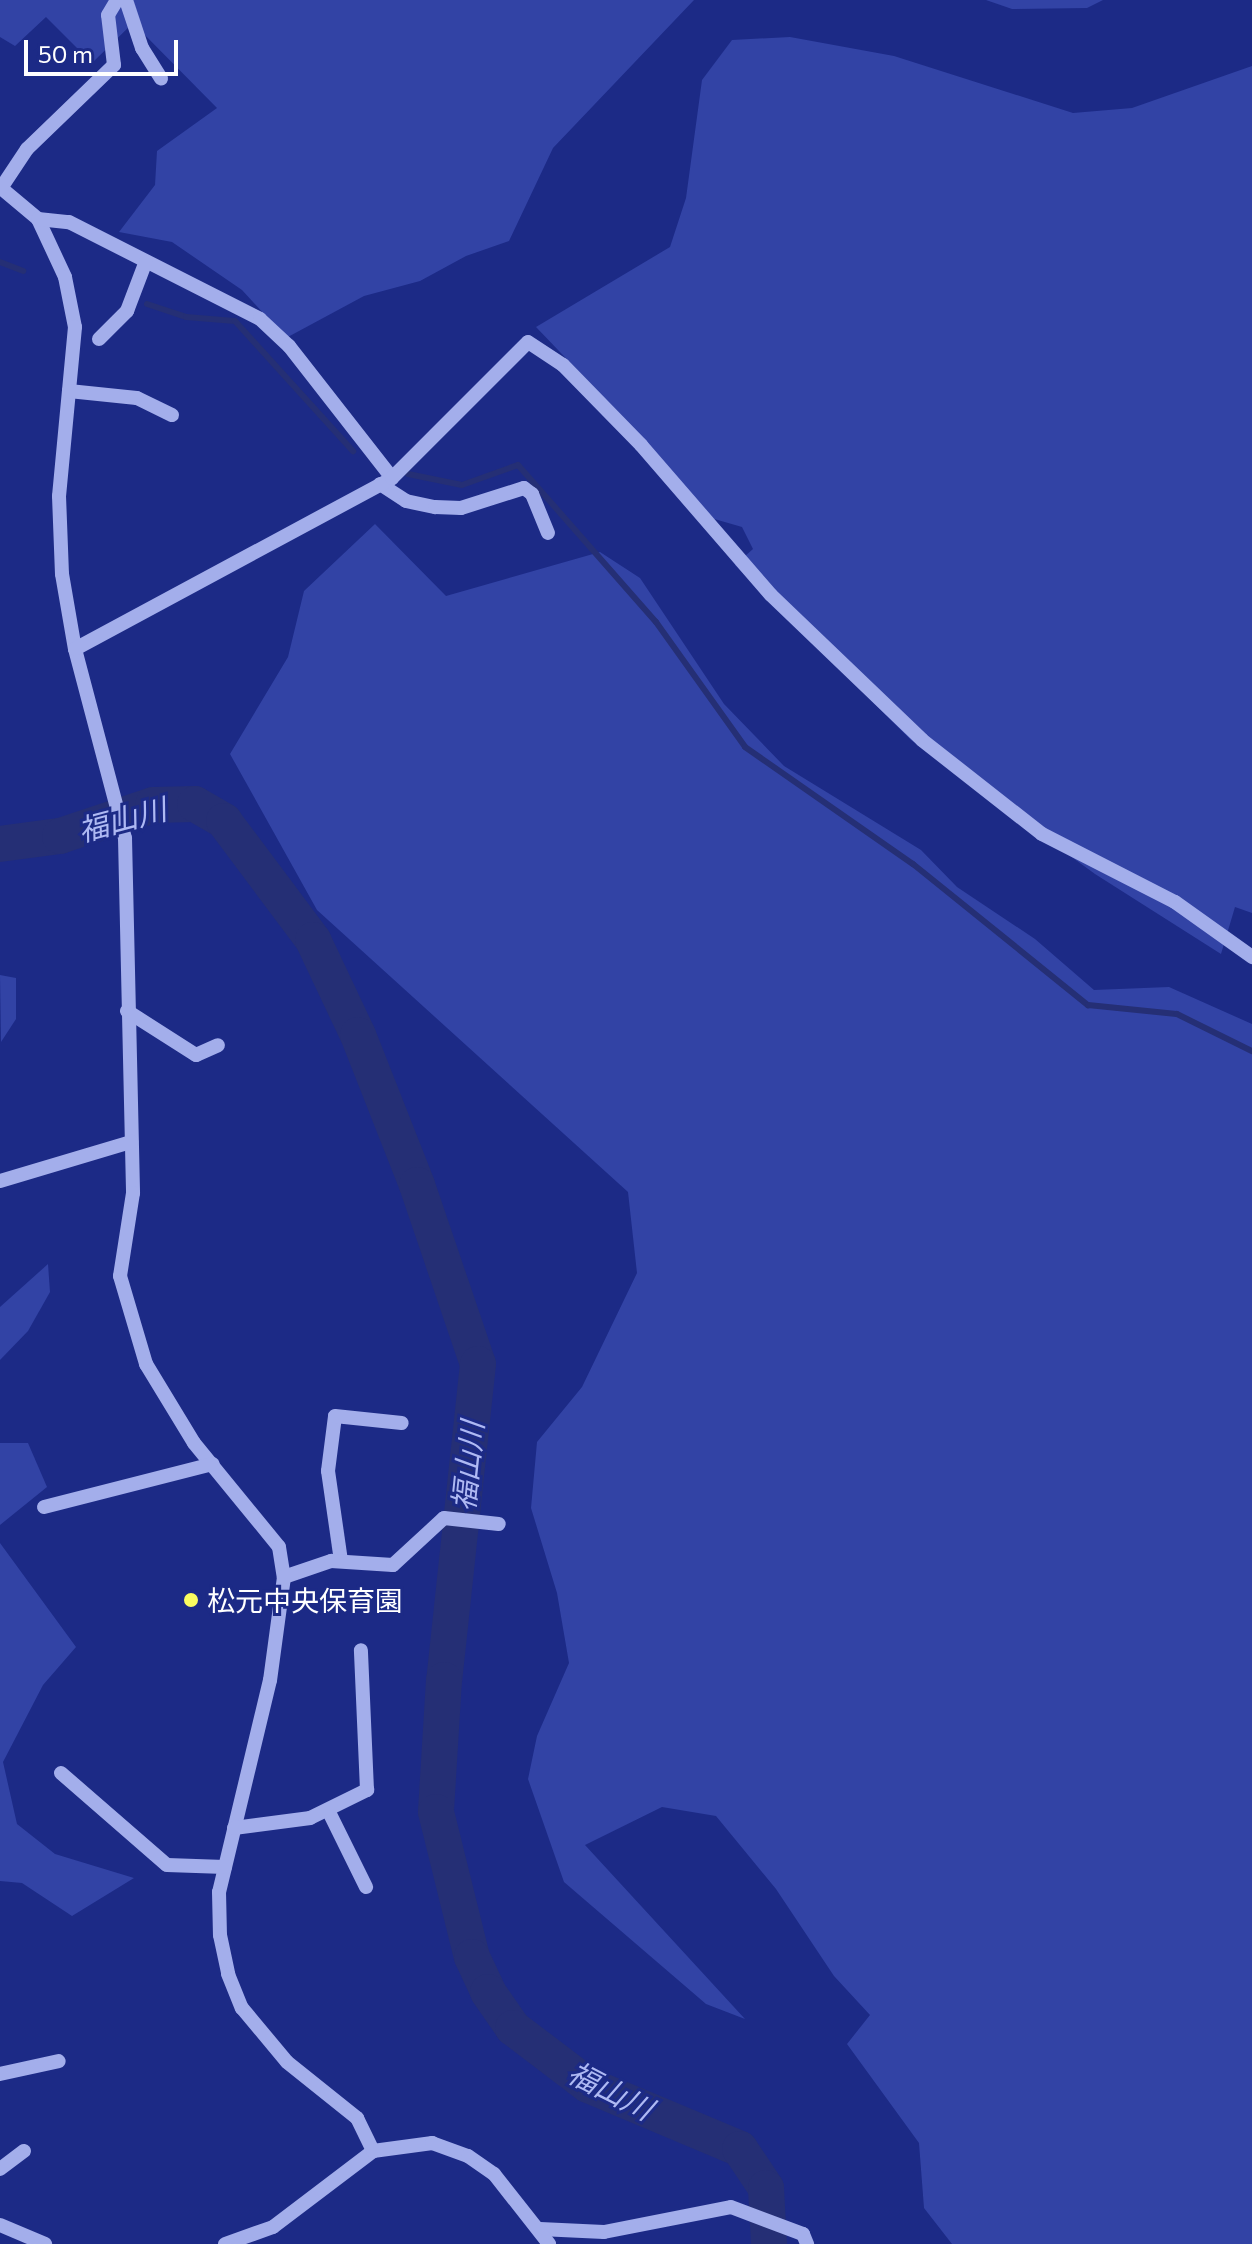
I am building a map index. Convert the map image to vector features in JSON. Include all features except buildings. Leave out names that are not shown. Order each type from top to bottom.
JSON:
[{"type":"street","points":[[117,0],[108,15],[114,65],[27,149],[1,187],[38,219],[65,277],[75,327],[59,496],[62,574],[75,649],[125,838],[133,1193],[120,1276],[146,1364],[213,1464],[279,1547],[284,1577],[270,1680],[219,1892],[220,1935],[228,1974],[242,2008],[287,2062],[357,2118],[373,2151]]},
{"type":"street","points":[[126,0],[142,48],[161,78]]},
{"type":"street","points":[[38,219],[69,222],[260,319],[289,346],[386,481],[406,501],[448,508],[524,488],[532,494],[548,533]]},
{"type":"street","points":[[99,339],[127,311],[146,261]]},
{"type":"street","points":[[75,649],[386,481],[528,342],[563,365],[641,445],[771,595],[922,740],[1042,834],[1175,902],[1252,957]]},
{"type":"street","points":[[69,391],[137,398],[172,415]]},
{"type":"street","points":[[127,1011],[196,1055],[218,1045]]},
{"type":"street","points":[[0,1181],[131,1142]]},
{"type":"street","points":[[341,1561],[328,1471],[335,1416],[402,1423]]},
{"type":"street","points":[[44,1507],[213,1464]]},
{"type":"street","points":[[284,1577],[311,1564],[341,1561],[393,1565],[444,1518],[499,1524]]},
{"type":"street","points":[[234,1828],[273,1827],[328,1810],[367,1790],[361,1650]]},
{"type":"street","points":[[61,1773],[167,1865],[225,1867]]},
{"type":"street","points":[[328,1810],[366,1887]]},
{"type":"street","points":[[0,2074],[59,2061]]},
{"type":"street","points":[[225,2244],[273,2227],[373,2151],[432,2143],[468,2156],[511,2192],[549,2244]]},
{"type":"street","points":[[0,2169],[24,2151]]},
{"type":"street","points":[[540,2229],[604,2232],[731,2207],[805,2239]]},
{"type":"street","points":[[0,2225],[45,2244]]},
{"type":"shaded area","points":[[0,0],[694,0],[553,148],[509,241],[466,256],[420,281],[364,296],[286,338],[242,290],[172,242],[119,232],[155,185],[157,151],[217,108],[133,23],[92,63],[46,17],[15,46],[0,37]]},
{"type":"shaded area","points":[[986,0],[1103,0],[1087,8],[1012,9]]},
{"type":"shaded area","points":[[790,37],[894,56],[1073,113],[1132,108],[1252,66],[1252,913],[1235,907],[1221,954],[1095,874],[911,740],[735,565],[753,549],[742,527],[704,516],[627,422],[536,327],[670,247],[686,198],[702,80],[732,40]]},
{"type":"shaded area","points":[[375,524],[446,596],[600,552],[640,578],[724,704],[784,766],[921,850],[957,887],[1035,939],[1094,990],[1169,987],[1252,1024],[1252,2244],[952,2244],[924,2208],[919,2143],[847,2044],[870,2015],[834,1976],[776,1889],[716,1816],[662,1807],[585,1845],[745,2019],[706,2004],[564,1882],[528,1779],[537,1736],[569,1663],[557,1593],[531,1508],[537,1442],[582,1387],[637,1273],[628,1192],[317,910],[230,754],[288,657],[304,591]]},
{"type":"shaded area","points":[[0,975],[16,978],[16,1019],[1,1042]]},
{"type":"shaded area","points":[[48,1264],[50,1292],[28,1331],[0,1360],[0,1307]]},
{"type":"shaded area","points":[[0,1443],[28,1443],[47,1487],[0,1525]]},
{"type":"shaded area","points":[[0,1543],[76,1647],[43,1685],[3,1762],[17,1824],[55,1854],[134,1878],[72,1916],[22,1883],[0,1881]]},
{"type":"waterway","points":[[0,262],[23,271]]},
{"type":"waterway","points":[[147,304],[186,317],[235,321],[353,451]]},
{"type":"waterway","points":[[408,474],[462,485],[518,465],[656,622],[745,747],[913,864],[1088,1005],[1177,1014],[1252,1051]]},
{"type":"waterway","name":"福山川","points":[[0,844],[60,836],[153,805],[195,804],[224,821],[313,940],[358,1035],[417,1185],[478,1364],[444,1680],[436,1812],[472,1957],[488,1992],[513,2028],[588,2085],[740,2149],[766,2188],[769,2244]]},
{"type":"place","name":"松元中央保育園","points":[[191,1600]]}]
